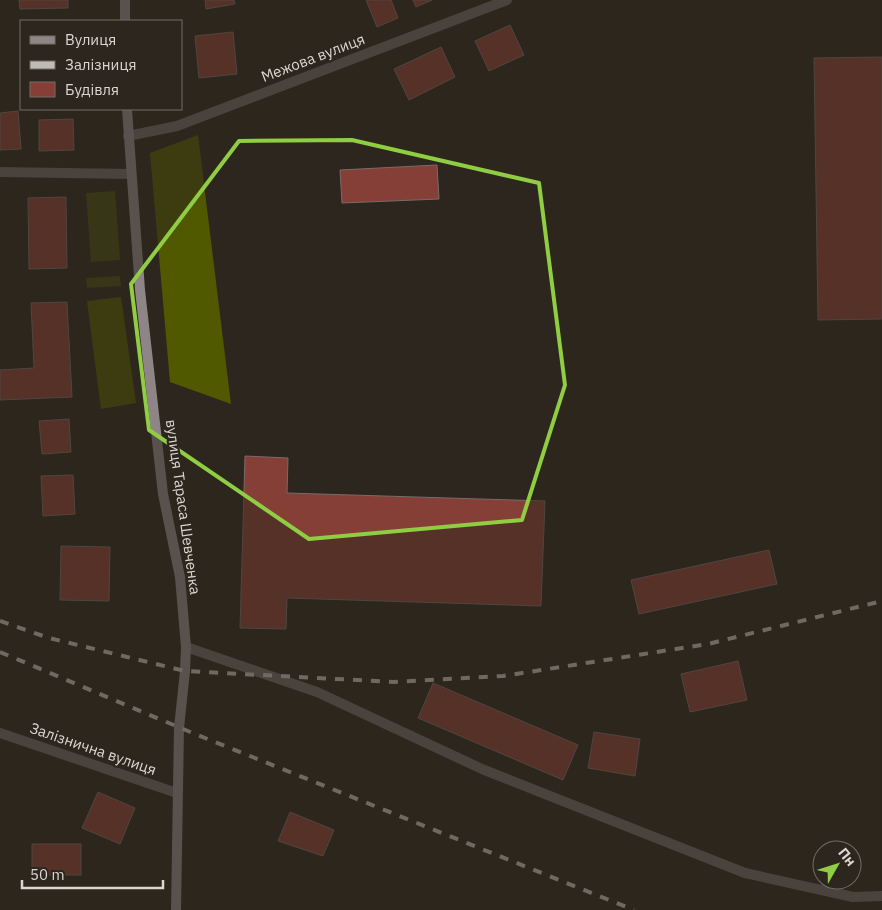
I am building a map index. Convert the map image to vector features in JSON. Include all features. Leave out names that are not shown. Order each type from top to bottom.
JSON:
[{"type":"street","points":[[125,0],[125,20]]},
{"type":"street","name":"Межова вулиця","points":[[128,136],[177,126],[507,0]]},
{"type":"street","name":"вулиця Тараса Шевченка","points":[[127,110],[139,277],[163,494],[180,577],[186,647],[179,728],[176,910]]},
{"type":"street","points":[[0,172],[131,174]]},
{"type":"street","points":[[186,647],[317,692],[482,769],[745,874],[853,897],[877,896],[882,905]]},
{"type":"street","name":"Залізнична вулиця","points":[[0,733],[177,794]]},
{"type":"highlighted area","points":[[352,140],[539,183],[565,385],[522,520],[309,539],[149,430],[131,284],[239,141]]},
{"type":"green space","points":[[198,135],[231,404],[170,382],[150,153]]},
{"type":"green space","points":[[115,191],[120,260],[91,262],[86,193]]},
{"type":"green space","points":[[120,276],[121,286],[87,288],[86,278]]},
{"type":"green space","points":[[121,297],[136,403],[101,409],[87,301]]},
{"type":"building","points":[[19,0],[68,0],[68,8],[20,9]]},
{"type":"building","points":[[205,0],[234,0],[235,4],[206,9]]},
{"type":"building","points":[[366,0],[391,0],[398,18],[377,27]]},
{"type":"building","points":[[413,0],[432,0],[416,7]]},
{"type":"building","points":[[510,25],[524,55],[489,71],[475,41]]},
{"type":"building","points":[[233,32],[237,74],[199,78],[195,36]]},
{"type":"building","points":[[441,47],[455,77],[409,100],[394,69]]},
{"type":"building","points":[[882,57],[882,319],[818,320],[814,58]]},
{"type":"building","points":[[18,111],[21,149],[0,150],[0,113]]},
{"type":"building","points":[[73,119],[74,150],[39,151],[39,120]]},
{"type":"building","points":[[437,165],[439,199],[342,203],[340,170]]},
{"type":"building","points":[[66,197],[67,268],[29,269],[28,198]]},
{"type":"building","points":[[67,302],[72,397],[0,400],[0,370],[34,368],[31,303]]},
{"type":"building","points":[[69,419],[71,452],[42,454],[39,421]]},
{"type":"building","points":[[245,456],[288,458],[287,493],[545,501],[541,606],[287,598],[286,629],[240,628]]},
{"type":"building","points":[[73,475],[75,514],[43,516],[41,476]]},
{"type":"building","points":[[61,546],[110,547],[109,601],[60,600]]},
{"type":"building","points":[[769,550],[777,584],[639,614],[631,580]]},
{"type":"building","points":[[738,661],[747,700],[690,712],[681,674]]},
{"type":"building","points":[[433,683],[578,745],[563,780],[418,718]]},
{"type":"building","points":[[594,732],[640,739],[635,776],[588,768]]},
{"type":"building","points":[[98,792],[135,808],[120,844],[82,828]]},
{"type":"building","points":[[290,812],[334,830],[323,856],[278,841]]},
{"type":"building","points":[[32,844],[81,844],[81,875],[32,875]]},
{"type":"railway","points":[[0,621],[49,638],[185,671],[394,682],[503,676],[708,644],[882,601]]},
{"type":"railway","points":[[0,652],[195,734],[634,910]]}]
